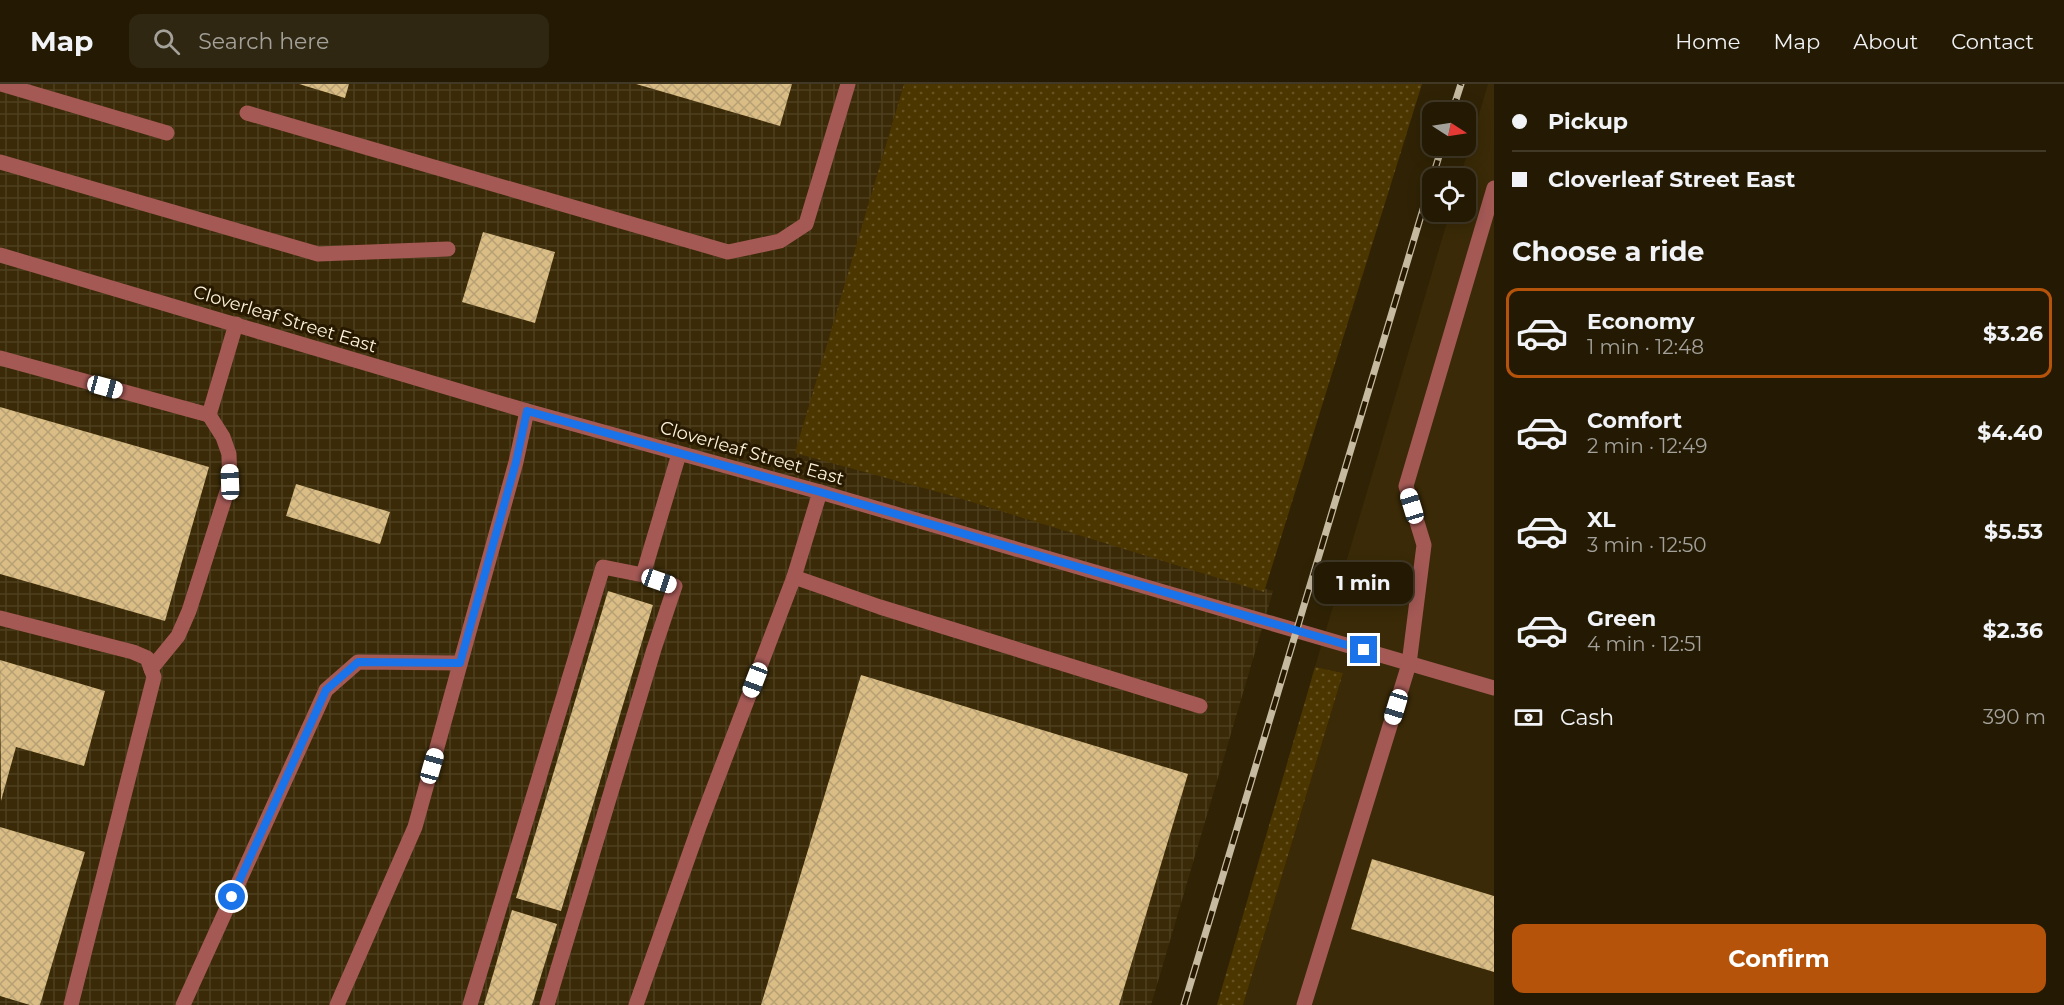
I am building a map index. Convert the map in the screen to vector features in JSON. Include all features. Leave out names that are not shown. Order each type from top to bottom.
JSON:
[{"type":"street","points":[[1,84],[166,133]]},
{"type":"street","points":[[247,113],[728,252],[780,242],[806,224],[848,84]]},
{"type":"street","points":[[0,162],[318,254],[448,249]]},
{"type":"street","points":[[1304,1005],[1409,664],[1424,545],[1406,486],[1494,188]]},
{"type":"street","name":"Cloverleaf Street East","points":[[0,255],[527,411],[820,492],[1494,688]]},
{"type":"street","points":[[209,415],[236,324]]},
{"type":"street","points":[[0,358],[209,415],[224,437],[229,454],[230,482],[189,611],[178,636],[151,669]]},
{"type":"street","points":[[337,1005],[415,827],[516,462],[527,411]]},
{"type":"street","points":[[643,575],[679,454]]},
{"type":"street","points":[[636,1005],[700,824],[794,577],[820,492]]},
{"type":"street","points":[[470,1005],[603,567],[643,575],[675,586],[654,649],[548,1005]]},
{"type":"street","points":[[794,577],[880,607],[1200,706]]},
{"type":"street","points":[[0,618],[133,652],[147,658],[154,677],[71,1005]]},
{"type":"street","points":[[183,1005],[326,690],[358,662],[460,663]]},
{"type":"shaded area","points":[[0,84],[904,84],[796,452],[1273,591],[1151,1005],[0,1005]]},
{"type":"shaded area","points":[[904,84],[1422,84],[1264,592],[949,495],[795,453]]},
{"type":"shaded area","points":[[1488,84],[1494,84],[1494,1005],[1243,1005],[1343,673],[1315,667],[1447,222],[1476,222],[1476,168],[1463,168],[1467,156],[1476,156],[1476,124]]},
{"type":"shaded area","points":[[1315,667],[1343,673],[1243,1005],[1217,1005]]},
{"type":"building","points":[[299,84],[349,84],[345,98]]},
{"type":"building","points":[[636,84],[792,84],[780,126]]},
{"type":"building","points":[[483,232],[555,252],[535,323],[462,302]]},
{"type":"building","points":[[0,407],[209,467],[165,621],[0,574]]},
{"type":"building","points":[[296,484],[390,512],[380,544],[286,516]]},
{"type":"building","points":[[608,591],[653,605],[561,911],[516,898]]},
{"type":"building","points":[[0,660],[105,691],[84,766],[16,747],[1,801]]},
{"type":"building","points":[[861,675],[1188,774],[1119,1005],[761,1005]]},
{"type":"building","points":[[0,827],[85,852],[40,1005],[30,1005],[0,996]]},
{"type":"building","points":[[1372,859],[1494,896],[1494,972],[1351,929]]},
{"type":"building","points":[[512,910],[557,924],[532,1005],[484,1005]]},
{"type":"railway","points":[[1455,102],[1461,84]]},
{"type":"railway","points":[[1184,1005],[1439,156]]},
{"type":"route","points":[[232,897],[326,690],[358,662],[460,663],[516,462],[527,411],[820,492],[1364,650]]}]
